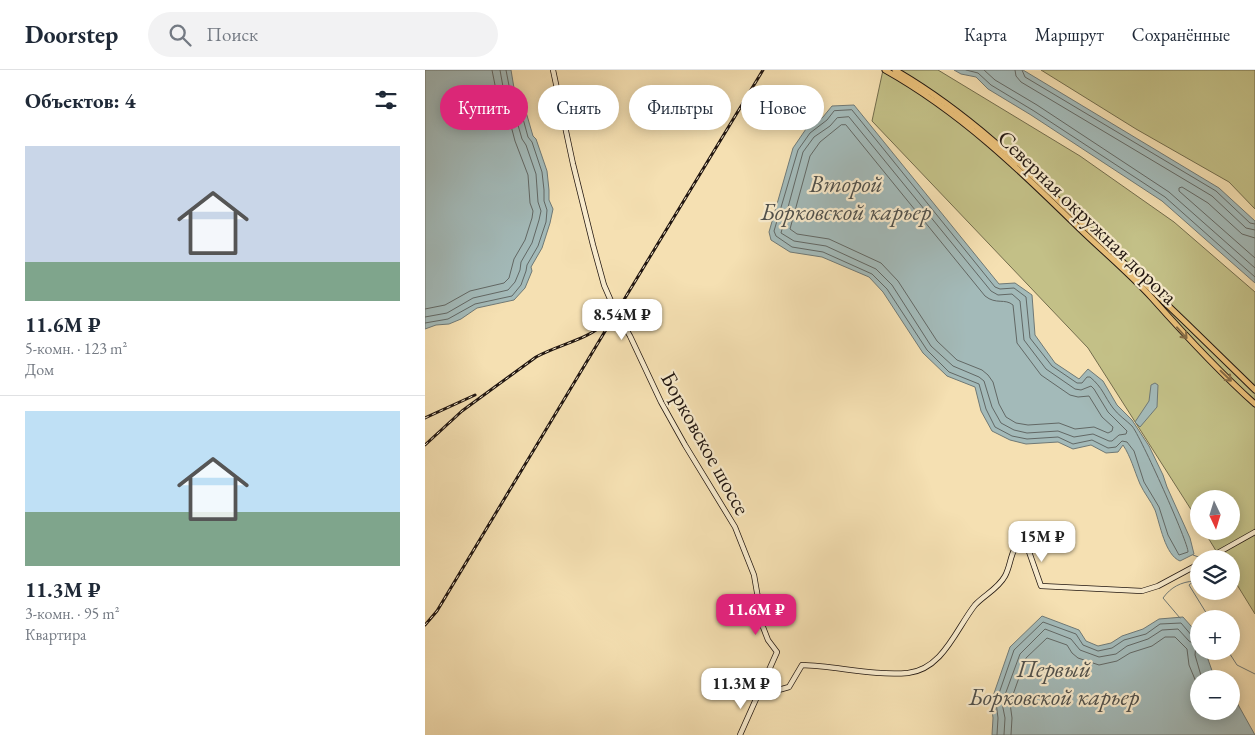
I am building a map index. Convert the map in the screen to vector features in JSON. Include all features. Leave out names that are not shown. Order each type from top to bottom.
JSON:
[{"type":"main road","name":"Северная окружная дорога","points":[[885,70],[926,95],[993,145],[1151,297],[1197,349],[1255,404]]},
{"type":"main road","name":"Северная окружная дорога","points":[[895,70],[921,85],[995,142],[1255,390]]},
{"type":"main road","points":[[1197,349],[1194,345],[1195,340],[1200,338],[1205,341]]},
{"type":"street","name":"Борковское шоссе","points":[[553,70],[573,164],[604,285],[671,419],[735,527],[753,575],[763,628],[767,640],[777,652],[762,686]]},
{"type":"street","points":[[1223,550],[1255,532]]},
{"type":"street","points":[[740,735],[762,686],[770,687],[775,691],[789,687],[802,665],[823,665],[878,673],[909,673],[932,663],[952,642],[976,605],[998,586],[1005,576],[1015,548],[1024,544],[1027,546],[1041,586],[1142,591],[1165,582],[1190,569]]},
{"type":"shaded area","points":[[883,70],[938,70],[1080,156],[1174,222],[1255,292],[1255,614],[1240,590],[1240,550],[1216,550],[1209,540],[1240,540],[1240,490],[1190,490],[1190,508],[1088,348],[872,121]]},
{"type":"shaded area","points":[[1041,70],[1255,70],[1255,209],[1229,182],[1136,129]]},
{"type":"water","points":[[425,70],[511,70],[514,85],[440,85],[440,130],[528,130],[528,119],[547,171],[549,200],[553,209],[542,248],[531,267],[532,271],[525,288],[514,300],[477,308],[461,319],[449,324],[436,325],[425,329]]},
{"type":"water","points":[[954,70],[1023,70],[1219,188],[1255,221],[1255,283],[1162,201],[988,89],[976,77],[961,74]]},
{"type":"water","name":"Второй Борковской карьер","points":[[854,105],[999,284],[1015,283],[1032,295],[1035,335],[1055,363],[1079,379],[1088,369],[1103,381],[1117,405],[1132,420],[1149,446],[1190,538],[1193,550],[1190,550],[1190,556],[1180,561],[1170,552],[1155,510],[1142,487],[1123,445],[1118,452],[1106,453],[1091,445],[1073,449],[1058,442],[1026,444],[1010,440],[992,431],[981,411],[975,387],[947,376],[923,353],[883,292],[869,277],[822,257],[790,252],[771,240],[769,232],[793,148],[805,130],[824,130],[824,116],[832,106]]},
{"type":"water","points":[[1155,383],[1158,385],[1157,407],[1140,427],[1135,422],[1149,401],[1151,385]]},
{"type":"water","name":"Первый Борковской карьер","points":[[1042,616],[1079,630],[1086,641],[1098,646],[1111,643],[1122,636],[1143,629],[1159,619],[1183,617],[1190,625],[1190,660],[1208,660],[1212,670],[1190,670],[1190,720],[1240,720],[1240,708],[1255,735],[992,735],[993,718],[991,702],[1010,647]]},
{"type":"waterway","points":[[1180,618],[1163,598],[1177,586],[1190,582]]},
{"type":"waterway","points":[[1198,600],[1204,610]]},
{"type":"waterway","points":[[1234,660],[1237,665],[1255,674]]},
{"type":"railway","points":[[622,303],[763,70]]},
{"type":"railway","points":[[425,625],[437,611],[613,318]]},
{"type":"railway","points":[[425,445],[462,411],[536,357],[582,338],[607,322]]},
{"type":"railway","points":[[425,418],[475,395]]}]
